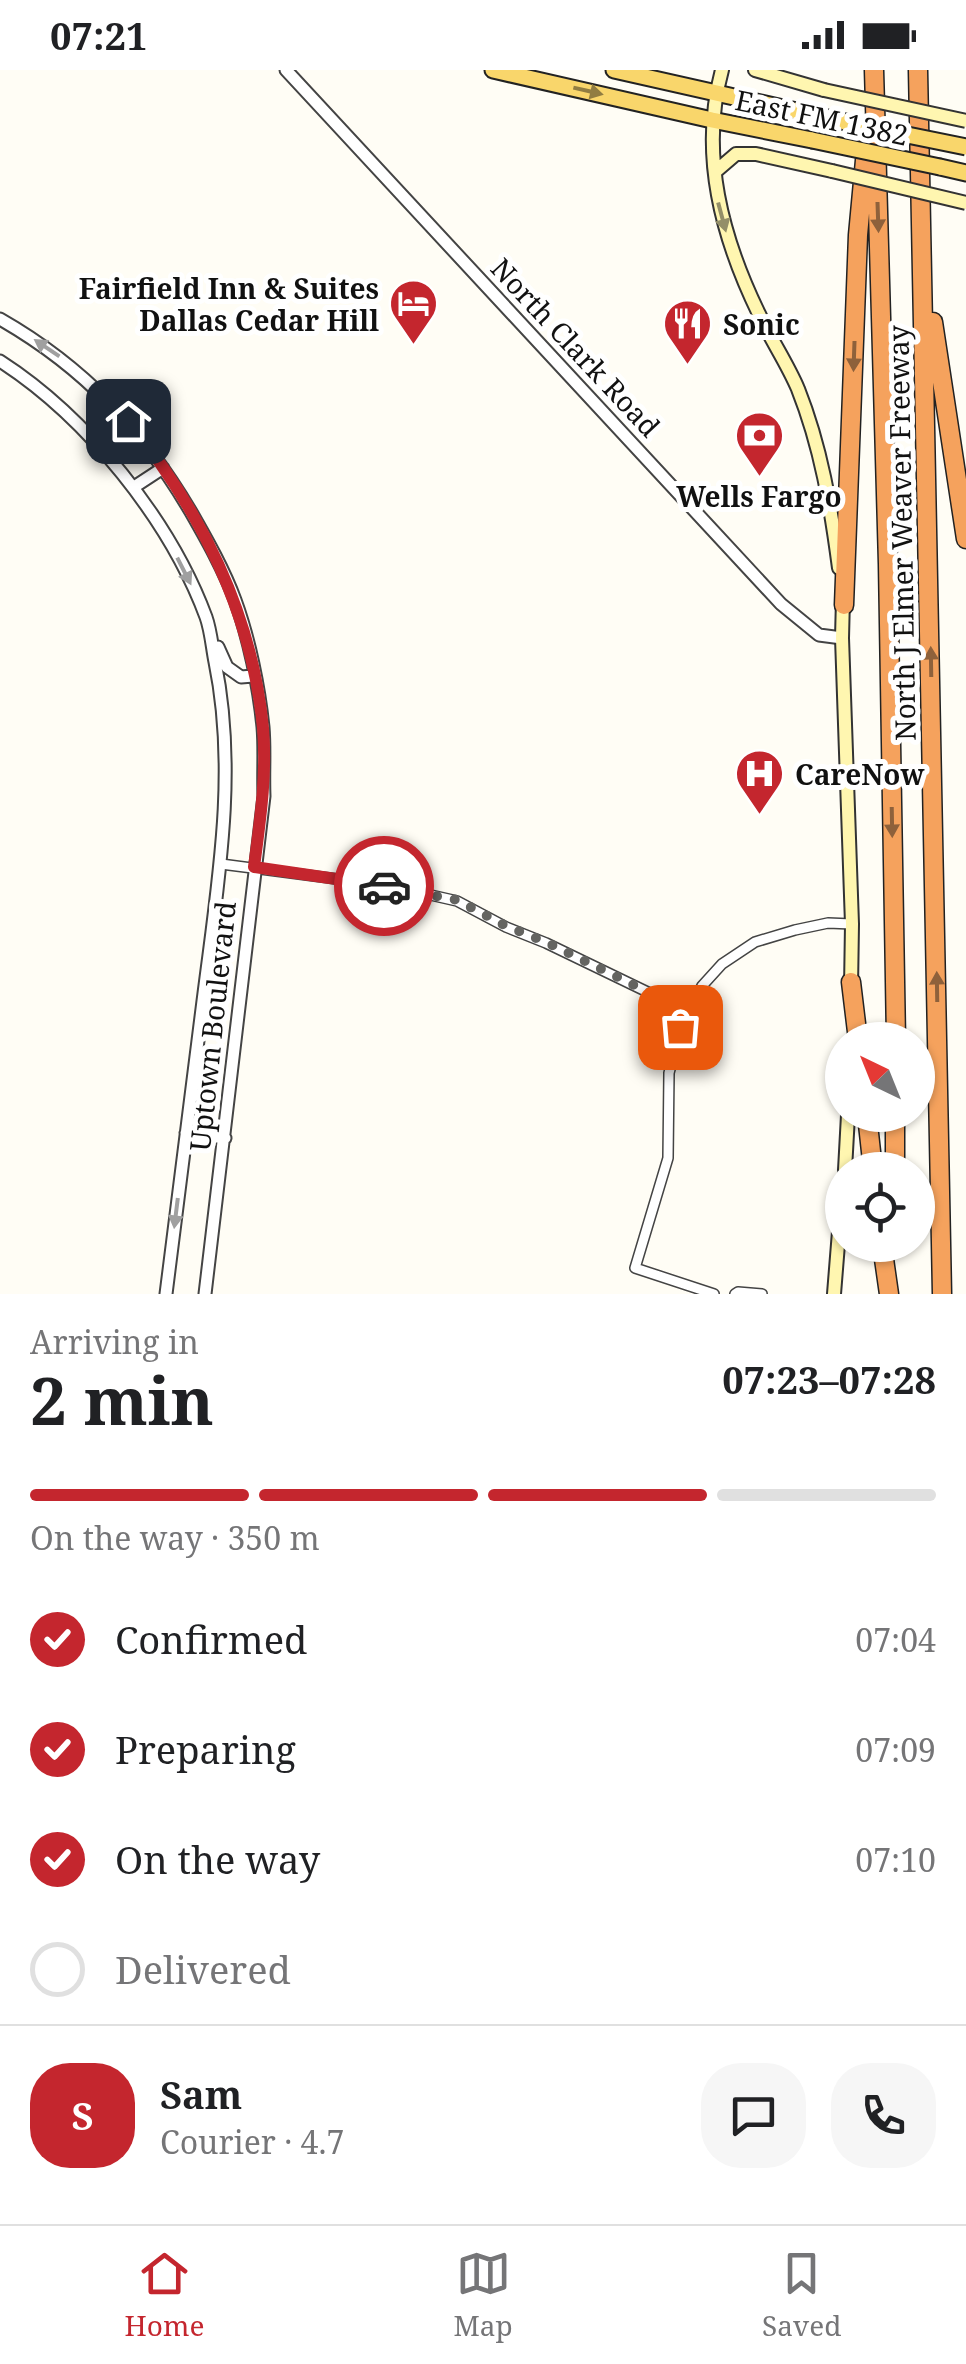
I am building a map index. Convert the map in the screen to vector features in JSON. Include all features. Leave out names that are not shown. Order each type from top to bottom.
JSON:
[{"type":"highway","name":"North J Elmer Weaver Freeway","points":[[918,70],[942,1294]]},
{"type":"highway","name":"North J Elmer Weaver Freeway","points":[[874,77],[896,1022]]},
{"type":"highway","points":[[844,605],[858,236],[874,77]]},
{"type":"highway","points":[[924,282],[966,539]]},
{"type":"highway","points":[[851,982],[856,1022]]},
{"type":"highway","points":[[885,1262],[892,1294]]},
{"type":"highway","points":[[892,1294],[894,1262]]},
{"type":"main road","name":"East FM 1382","points":[[497,70],[712,120],[966,172]]},
{"type":"main road","name":"East FM 1382","points":[[614,70],[966,147]]},
{"type":"main road","points":[[722,70],[712,120],[718,199],[733,257],[786,362],[816,442],[831,507],[844,605],[852,924],[850,1022]]},
{"type":"main road","points":[[755,70],[966,122]]},
{"type":"main road","points":[[715,172],[736,154],[756,154],[966,203]]},
{"type":"main road","points":[[834,1294],[837,1262]]},
{"type":"street","name":"North Clark Road","points":[[286,70],[781,604],[819,636],[842,638]]},
{"type":"street","name":"Uptown Boulevard","points":[[0,319],[61,358],[104,397],[128,421],[163,468],[212,550],[235,600],[254,676],[262,728],[264,796],[205,1294]]},
{"type":"street","name":"Uptown Boulevard","points":[[0,361],[95,442],[134,487],[166,538],[206,620],[220,686],[226,757],[220,864],[166,1294]]},
{"type":"street","points":[[134,487],[163,468]]},
{"type":"street","points":[[206,620],[227,667],[241,677],[254,676]]},
{"type":"street","points":[[220,864],[391,886],[457,900],[689,1012]]},
{"type":"street","points":[[714,1294],[635,1268],[668,1158],[669,1072],[680,1027],[702,986],[722,964],[755,942],[828,923],[852,924]]},
{"type":"street","points":[[186,1133],[225,1138]]},
{"type":"street","points":[[735,1294],[762,1294]]},
{"type":"way so far","points":[[384,886],[457,900],[546,942],[689,1012],[680,1027]]},
{"type":"place","name":"Fairfield Inn & Suites Dallas Cedar Hill","points":[[414,346]]},
{"type":"place","name":"Sonic","points":[[688,366]]},
{"type":"place","name":"Wells Fargo","points":[[759,478]]},
{"type":"place","name":"CareNow","points":[[760,816]]},
{"type":"route","points":[[128,421],[180,494],[212,550],[235,600],[250,653],[262,728],[264,796],[254,867],[384,886]]}]
